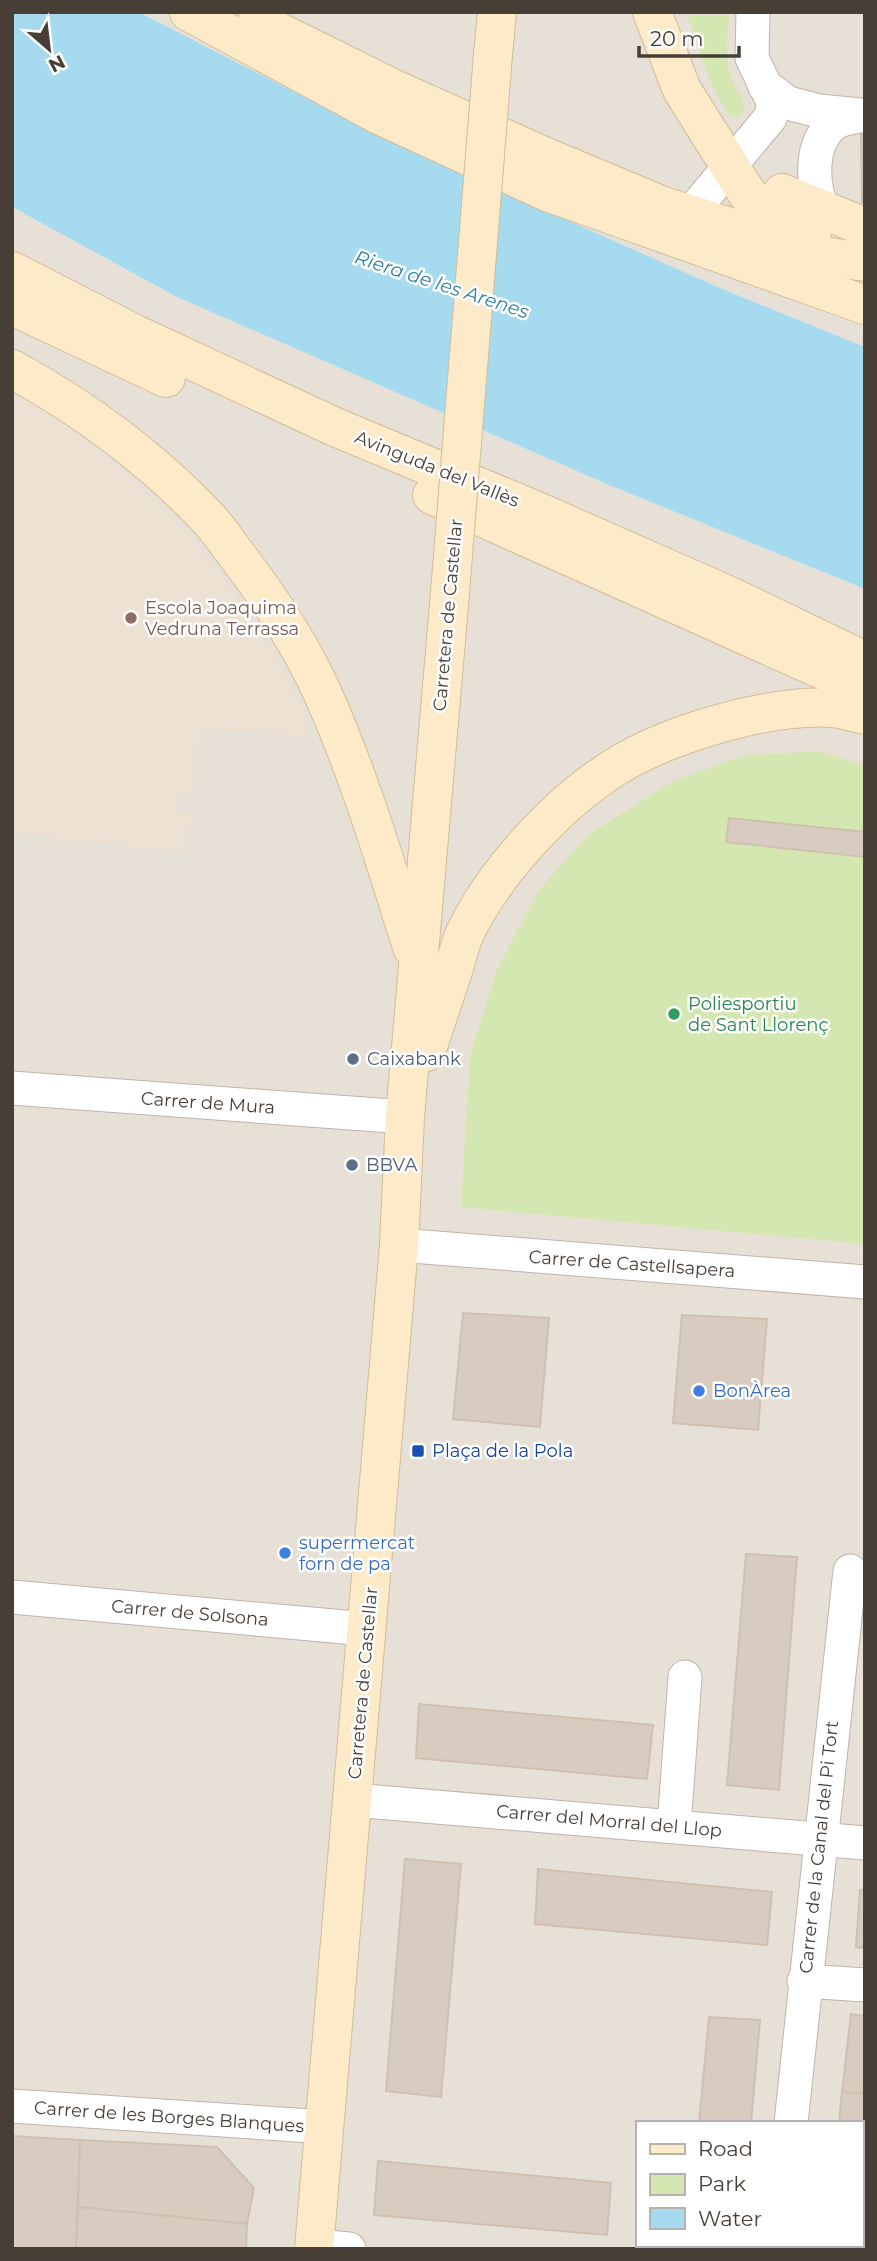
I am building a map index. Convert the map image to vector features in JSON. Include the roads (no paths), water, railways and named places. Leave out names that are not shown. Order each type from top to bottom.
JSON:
[{"type":"main road","points":[[189,12],[379,115],[547,192],[865,305]]},
{"type":"main road","points":[[242,12],[392,88],[546,158],[663,206],[823,256],[865,262]]},
{"type":"main road","name":"Carretera de Castellar","points":[[326,2248],[326,2127],[399,1245],[405,1117],[497,12]]},
{"type":"main road","points":[[652,12],[682,90],[748,195],[766,210],[842,244],[865,262]]},
{"type":"main road","points":[[731,167],[823,211],[865,227]]},
{"type":"main road","name":"Avinguda del Vallès","points":[[12,271],[136,335],[335,427],[732,597],[865,661]]},
{"type":"main road","name":"Avinguda del Vallès","points":[[12,306],[131,362],[865,689]]},
{"type":"main road","name":"Carretera de Castellar","points":[[12,369],[51,391],[105,428],[155,469],[206,516],[249,571],[291,633],[322,691],[381,848],[418,966]]},
{"type":"main road","name":"Carretera de Castellar","points":[[405,1117],[466,932],[489,892],[515,856],[602,775],[655,747],[713,726],[783,709],[836,708],[865,715]]},
{"type":"street","points":[[690,214],[770,118],[774,104],[752,58],[752,12]]},
{"type":"street","points":[[764,85],[788,103],[819,111],[864,115]]},
{"type":"street","points":[[823,211],[817,197],[814,173],[818,146],[834,123],[864,115]]},
{"type":"street","name":"Carrer de Mura","points":[[12,1088],[405,1117]]},
{"type":"street","name":"Carrer de Castellsapera","points":[[399,1245],[865,1282]]},
{"type":"street","name":"Carrer de la Canal del Pi Tort","points":[[791,2121],[804,1981],[850,1571]]},
{"type":"street","name":"Carrer de Solsona","points":[[12,1597],[367,1629]]},
{"type":"street","points":[[674,1826],[685,1677]]},
{"type":"street","name":"Carrer del Morral del Llop","points":[[354,1800],[865,1843]]},
{"type":"street","points":[[804,1981],[865,1986]]},
{"type":"street","name":"Carrer de les Borges Blanques","points":[[12,2106],[326,2127]]},
{"type":"water","name":"Riera de les Arenes","points":[[12,12],[139,12],[385,139],[720,288],[865,347],[865,589],[609,485],[177,297],[12,207]]},
{"type":"place","name":"Escola Joaquima Vedruna Terrassa","points":[[131,618]]},
{"type":"place","name":"Poliesportiu de Sant Llorenç","points":[[674,1014]]},
{"type":"place","name":"Caixabank","points":[[353,1059]]},
{"type":"place","name":"BBVA","points":[[352,1165]]},
{"type":"place","name":"BonÀrea","points":[[699,1391]]},
{"type":"place","name":"Plaça de la Pola","points":[[418,1451]]},
{"type":"place","name":"supermercat forn de pa","points":[[285,1553]]}]
